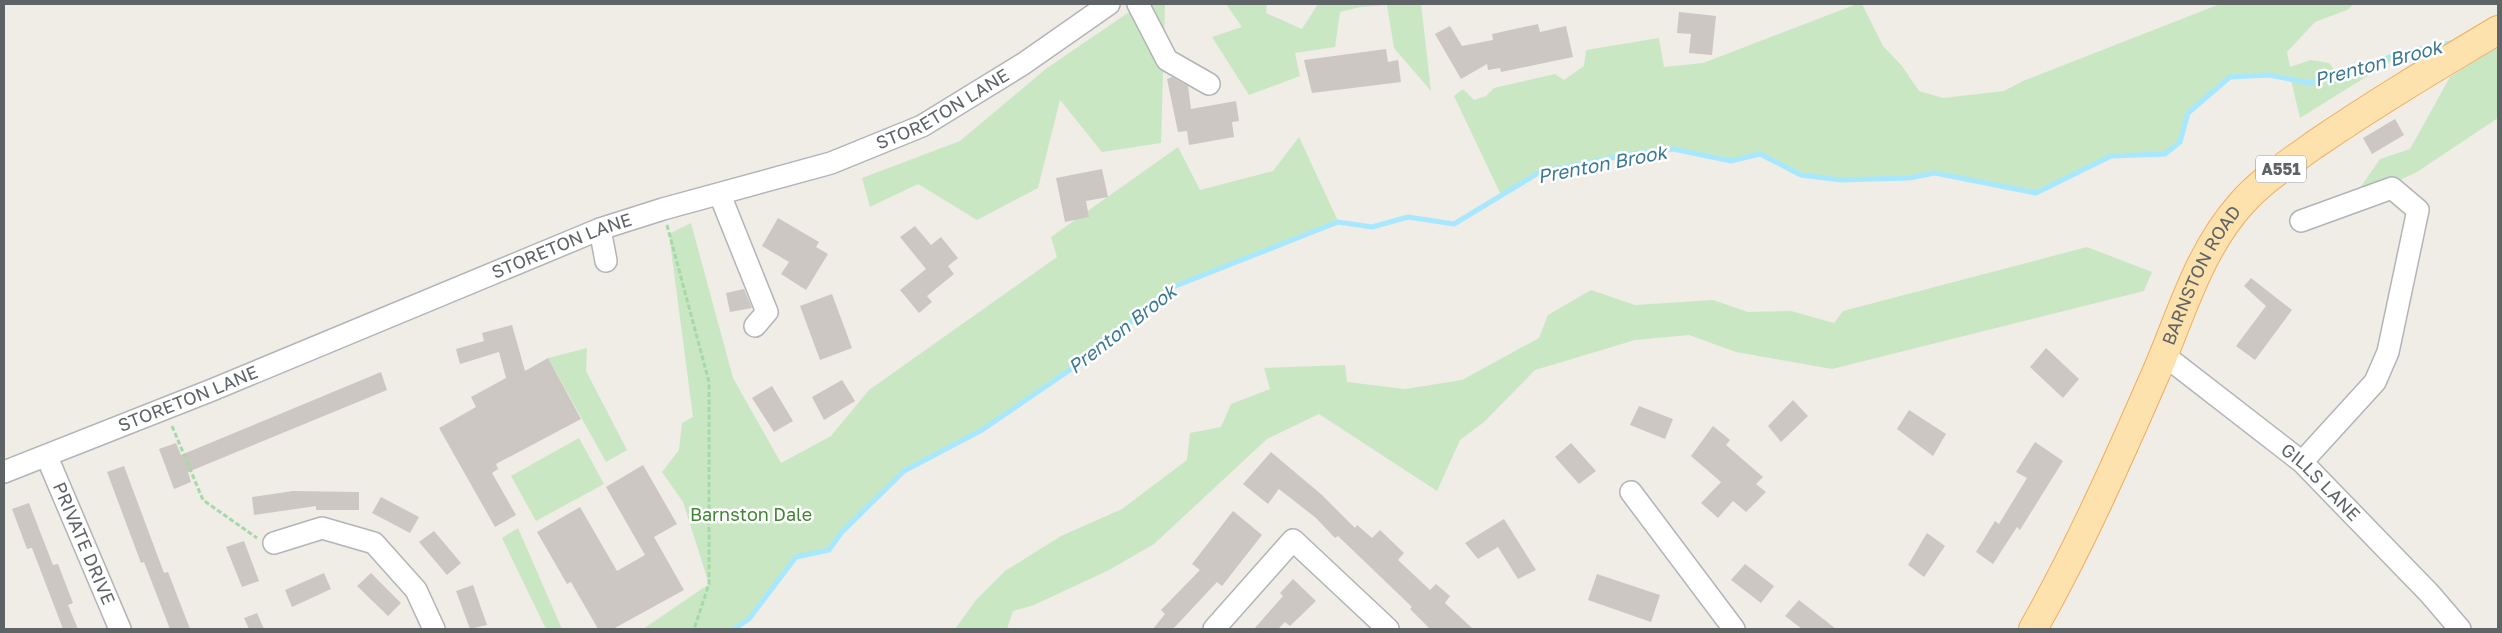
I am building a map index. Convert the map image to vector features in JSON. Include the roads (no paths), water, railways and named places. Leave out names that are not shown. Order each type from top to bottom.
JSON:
[{"type":"main road","name":"BARNSTON ROAD","points":[[2034,629],[2071,562],[2164,355],[2173,327],[2205,257],[2239,206],[2261,183],[2361,113],[2498,30]]},
{"type":"street","name":"STORETON LANE","points":[[4,472],[48,457],[600,229],[663,209],[831,164],[922,126],[1022,64],[1109,4]]},
{"type":"street","points":[[1138,4],[1167,60],[1209,84]]},
{"type":"street","points":[[2301,221],[2392,188],[2418,210],[2388,352],[2375,382],[2302,462]]},
{"type":"street","points":[[720,194],[767,312],[756,326]]},
{"type":"street","points":[[600,229],[606,261]]},
{"type":"street","name":"GILLS LANE","points":[[2164,355],[2302,462],[2430,594],[2460,629]]},
{"type":"street","name":"PRIVATE DRIVE","points":[[48,457],[120,629]]},
{"type":"street","points":[[1631,492],[1734,629]]},
{"type":"street","points":[[274,543],[322,528],[374,543],[416,590],[434,629]]},
{"type":"street","points":[[1214,629],[1293,540],[1388,629]]},
{"type":"waterway","name":"Prenton Brook","points":[[734,629],[749,619],[796,557],[829,550],[841,533],[904,471],[982,430],[1083,361],[1173,287],[1338,222],[1372,227],[1408,217],[1454,224],[1540,172],[1631,154],[1673,149],[1731,161],[1760,154],[1801,175],[1841,180],[1909,178],[1935,173],[2036,193],[2111,156],[2165,154],[2180,142],[2188,113],[2230,77],[2269,75],[2309,83],[2406,52],[2456,42]]},
{"type":"park label","name":"Barnston Dale","points":[[751,515]]}]
